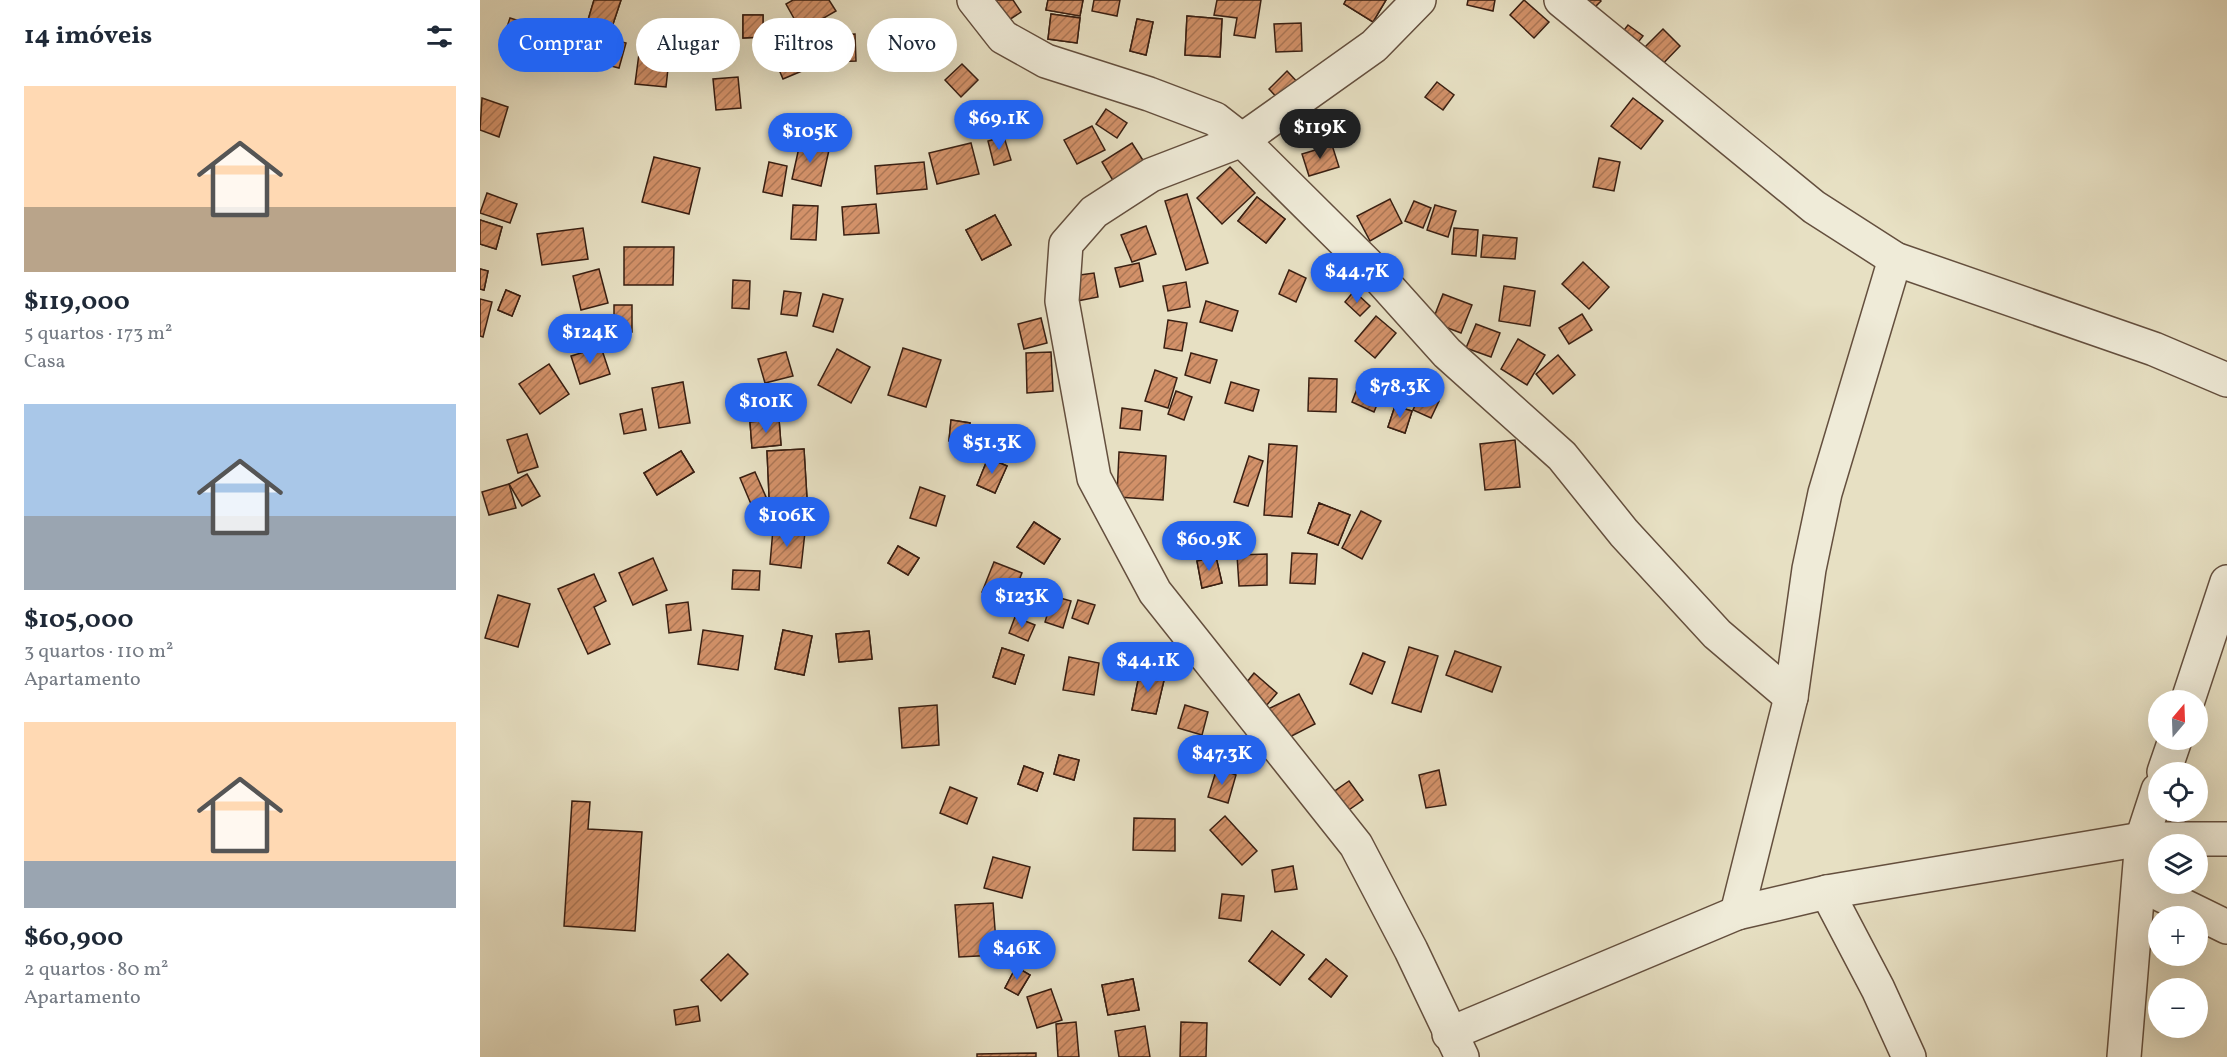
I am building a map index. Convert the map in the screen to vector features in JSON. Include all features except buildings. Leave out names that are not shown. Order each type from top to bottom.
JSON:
[{"type":"street","points":[[974,0],[1003,37],[1046,61],[1149,94],[1215,119],[1242,140],[1367,264],[1447,353],[1562,456],[1624,533],[1717,634],[1791,697]]},
{"type":"street","points":[[1419,0],[1374,46],[1242,140],[1150,175],[1094,212],[1066,244],[1062,301],[1094,478],[1155,592],[1356,845],[1411,950],[1455,1052],[1737,913],[1827,892],[2142,840],[2227,839]]},
{"type":"street","points":[[1561,0],[1814,207],[1896,259],[2154,350],[2227,380]]},
{"type":"street","points":[[1737,913],[1791,697],[1809,569],[1826,493],[1896,259]]},
{"type":"street","points":[[2191,690],[2227,582]]},
{"type":"street","points":[[2124,1057],[2142,840],[2148,821]]},
{"type":"street","points":[[2139,884],[2227,927]]},
{"type":"street","points":[[1827,892],[1878,989],[1910,1057]]}]
